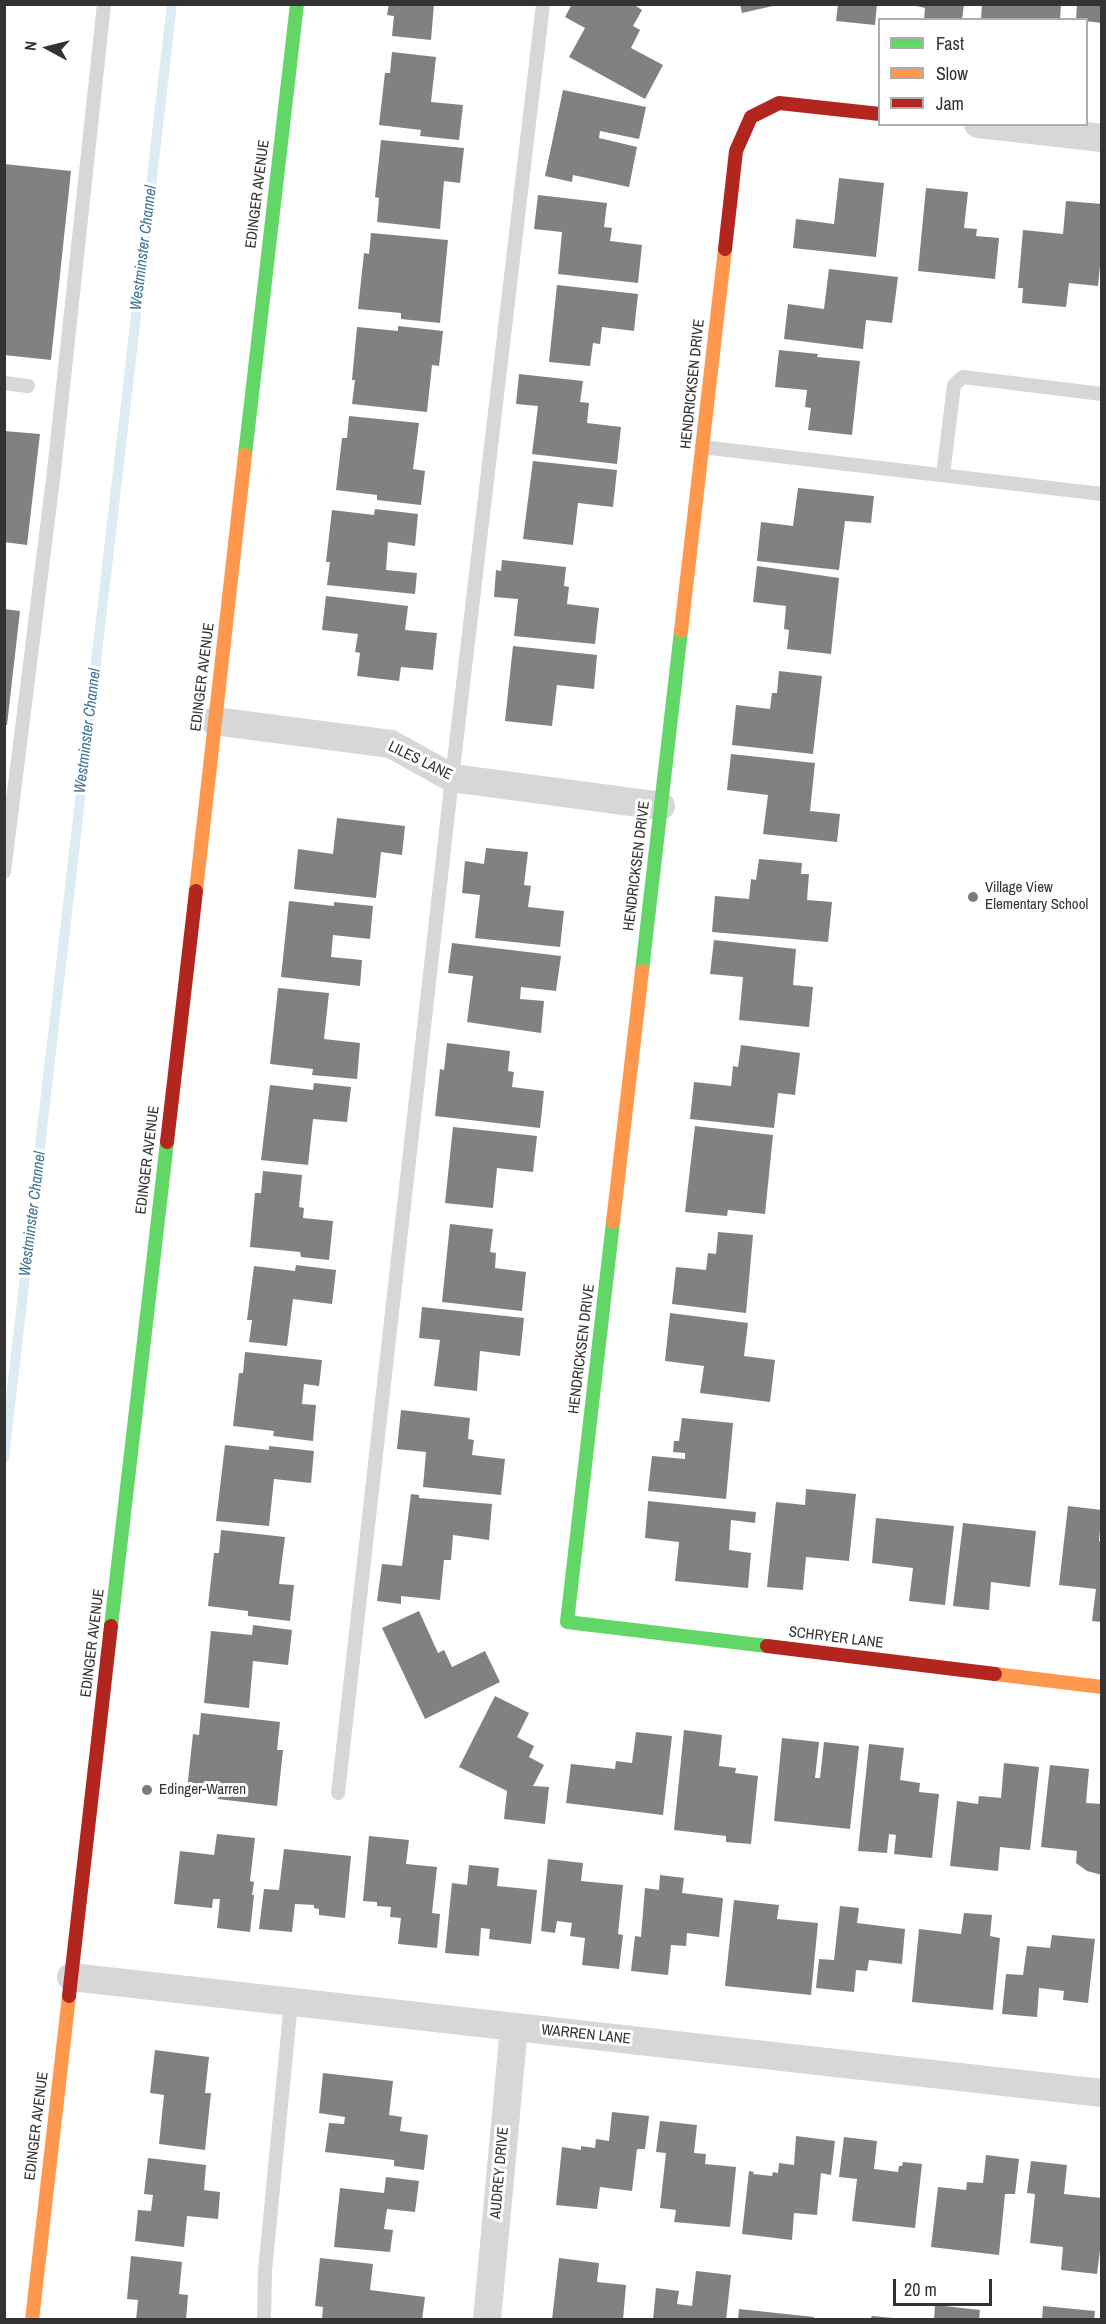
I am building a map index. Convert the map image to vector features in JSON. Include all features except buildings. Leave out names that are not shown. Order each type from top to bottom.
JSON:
[{"type":"main road","name":"EDINGER AVENUE","points":[[32,2319],[297,4]]},
{"type":"main road","name":"HENDRICKSEN DRIVE","points":[[567,1622],[736,151],[751,117],[779,104],[878,114]]},
{"type":"main road","name":"SCHRYER LANE","points":[[567,1622],[1101,1687]]},
{"type":"street","points":[[996,126],[1101,138]]},
{"type":"street","name":"LILES LANE","points":[[214,721],[391,744],[452,778],[661,806]]},
{"type":"street","name":"WARREN LANE","points":[[71,1977],[1101,2093]]},
{"type":"street","name":"AUDREY DRIVE","points":[[487,2319],[514,2027]]},
{"type":"lane","points":[[4,872],[54,471],[104,4]]},
{"type":"lane","points":[[338,1792],[452,778],[543,4]]},
{"type":"lane","points":[[943,475],[954,385],[963,377],[1101,393]]},
{"type":"lane","points":[[4,383],[28,387]]},
{"type":"lane","points":[[702,447],[1101,494]]},
{"type":"lane","points":[[264,2319],[265,2271],[291,2002]]},
{"type":"waterway","name":"Westminster Channel","points":[[4,1458],[172,4]]},
{"type":"traffic: fast","points":[[245,455],[297,4]]},
{"type":"traffic: fast","points":[[642,971],[681,631]]},
{"type":"traffic: fast","points":[[111,1626],[167,1142]]},
{"type":"traffic: fast","points":[[613,1222],[567,1622],[767,1646]]},
{"type":"traffic: slow","points":[[681,631],[725,249]]},
{"type":"traffic: slow","points":[[196,891],[245,455]]},
{"type":"traffic: slow","points":[[613,1222],[642,971]]},
{"type":"traffic: slow","points":[[995,1674],[1102,1687]]},
{"type":"traffic: slow","points":[[32,2320],[69,1996]]},
{"type":"traffic: jam","points":[[725,249],[736,151],[751,117],[779,103],[878,114]]},
{"type":"traffic: jam","points":[[167,1142],[196,891]]},
{"type":"traffic: jam","points":[[69,1996],[111,1626]]},
{"type":"traffic: jam","points":[[767,1646],[995,1674]]},
{"type":"place","name":"Village View Elementary School","points":[[973,897]]},
{"type":"place","name":"Edinger-Warren","points":[[147,1790]]}]
